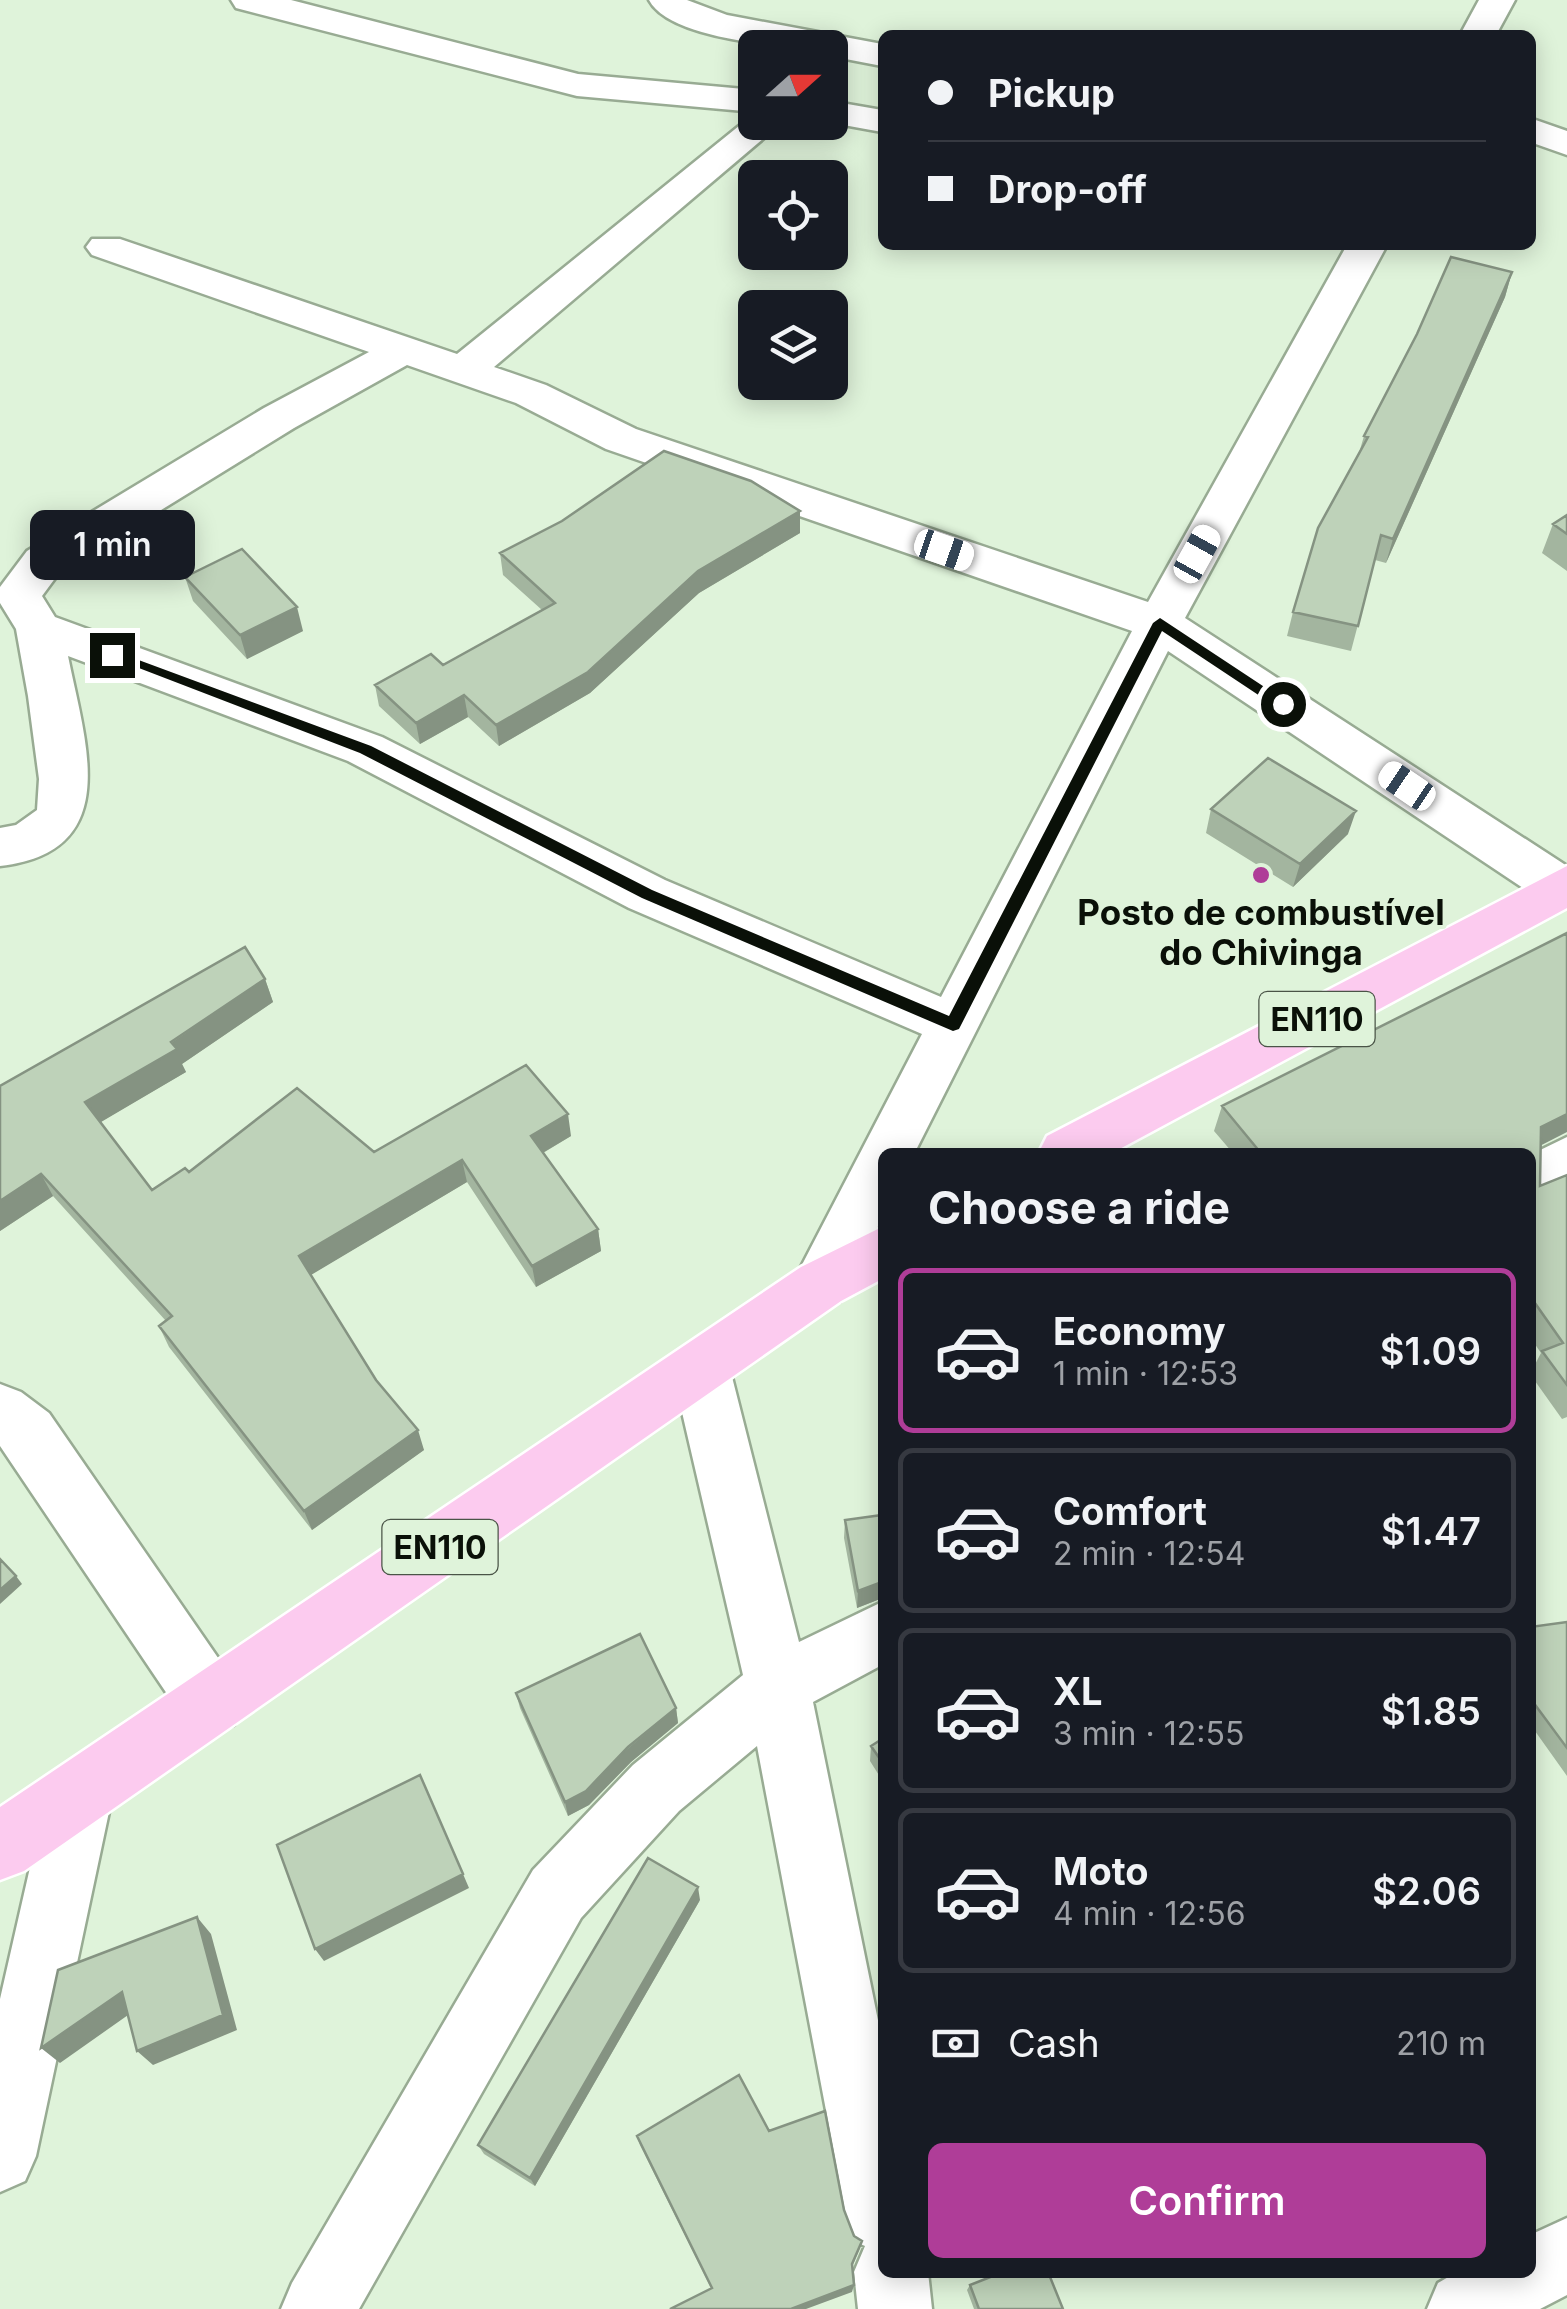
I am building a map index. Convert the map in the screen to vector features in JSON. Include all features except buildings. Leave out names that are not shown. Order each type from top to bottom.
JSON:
[{"type":"main road","name":"EN110","points":[[1073,1148],[1564,886]]},
{"type":"main road","name":"EN110","points":[[0,1847],[821,1284],[878,1253]]},
{"type":"street","points":[[249,0],[576,85],[738,100]]},
{"type":"street","points":[[667,0],[670,6],[719,24],[878,55]]},
{"type":"street","points":[[1481,30],[1497,0]]},
{"type":"street","points":[[848,115],[878,120]]},
{"type":"street","points":[[1536,131],[1567,144]]},
{"type":"street","points":[[464,370],[743,140]]},
{"type":"street","points":[[106,247],[532,394],[621,439],[1160,623],[1564,886]]},
{"type":"street","points":[[890,1148],[1160,623],[1364,250]]},
{"type":"street","points":[[0,847],[44,833],[61,814],[65,781],[40,628],[18,595],[27,578],[44,562],[279,418],[404,350]]},
{"type":"street","points":[[40,628],[366,749],[647,894],[953,1025]]},
{"type":"street","points":[[1536,1180],[1567,1160]]},
{"type":"street","points":[[821,1284],[878,1171]]},
{"type":"street","points":[[701,1368],[778,1687],[878,2196]]},
{"type":"street","points":[[0,1411],[28,1432],[211,1703]]},
{"type":"street","points":[[318,2309],[557,1894],[656,1788],[778,1687],[878,1634]]},
{"type":"street","points":[[0,2156],[80,1793]]},
{"type":"street","points":[[1536,2271],[1567,2255]]},
{"type":"street","points":[[892,2278],[895,2309]]},
{"type":"street","points":[[1464,2309],[1523,2278]]},
{"type":"place","name":"Posto de combustível do Chivinga","points":[[1261,875]]},
{"type":"route","points":[[112,655],[366,749],[647,894],[953,1025],[1160,623],[1283,704]]}]
